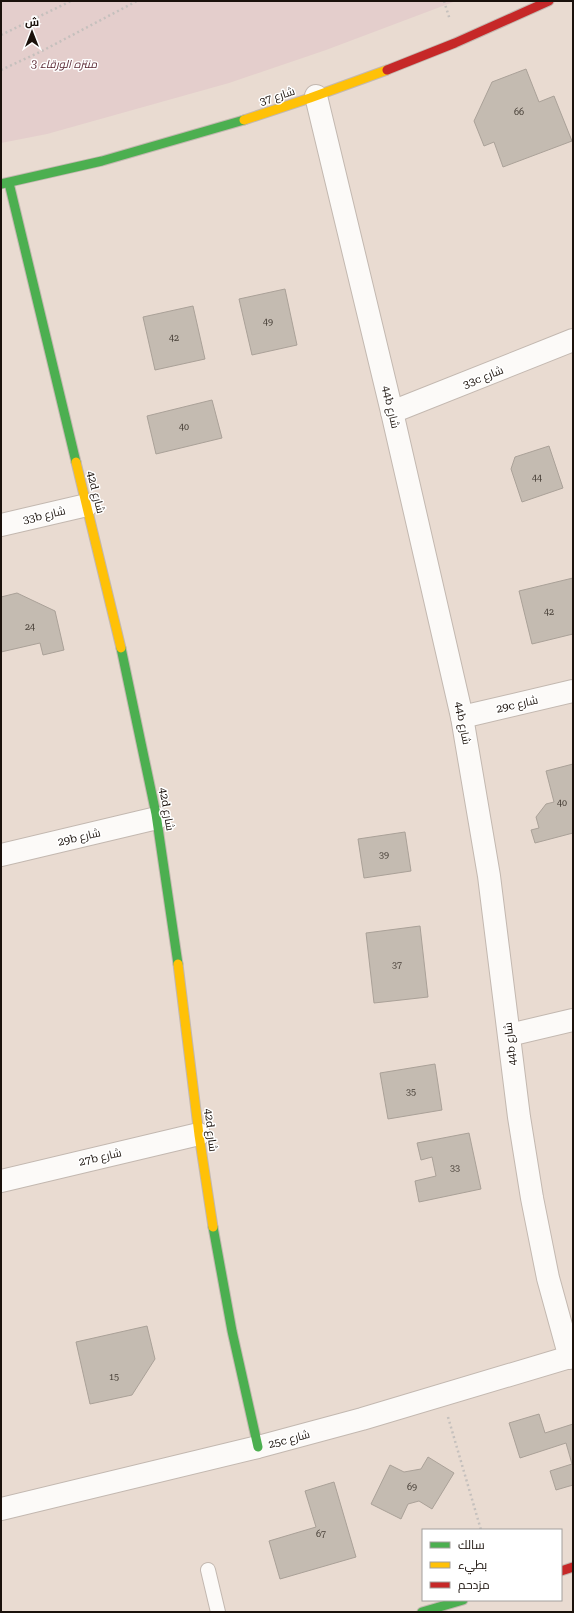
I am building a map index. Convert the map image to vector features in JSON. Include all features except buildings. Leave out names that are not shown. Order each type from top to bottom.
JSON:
[{"type":"street","name":"شارع 37","points":[[5,184],[112,158],[215,129],[316,96],[456,42],[549,1]]},
{"type":"street","name":"44b شارع","points":[[316,96],[392,412],[462,717],[489,876],[519,1117],[532,1198],[548,1278],[571,1357]]},
{"type":"street","name":"42d شارع","points":[[5,184],[126,661],[157,818],[182,992],[210,1213],[224,1291],[258,1447]]},
{"type":"street","name":"33c شارع","points":[[392,412],[573,340]]},
{"type":"street","name":"33b شارع","points":[[1,525],[87,505]]},
{"type":"street","name":"29c شارع","points":[[462,717],[573,691]]},
{"type":"street","name":"29b شارع","points":[[1,855],[157,818]]},
{"type":"street","points":[[509,1036],[573,1020]]},
{"type":"street","name":"27b شارع","points":[[1,1181],[199,1134]]},
{"type":"street","name":"25c شارع","points":[[1,1509],[258,1447],[362,1419],[571,1357]]},
{"type":"street","points":[[562,1571],[573,1567]]},
{"type":"street","points":[[422,1612],[460,1601]]},
{"type":"lane","points":[[208,1570],[218,1612]]},
{"type":"path","points":[[1,35],[71,1]]},
{"type":"path","points":[[1,70],[42,51],[136,1]]},
{"type":"path","points":[[441,1396],[481,1529]]},
{"type":"green space","name":"منتزه الورقاء 3","points":[[1,1],[456,1],[326,50],[229,83],[47,134],[1,143]]},
{"type":"traffic: fast","points":[[1,184],[102,161],[244,120]]},
{"type":"traffic: fast","points":[[9,183],[76,462]]},
{"type":"traffic: fast","points":[[121,648],[156,814],[178,964]]},
{"type":"traffic: fast","points":[[213,1227],[232,1331],[258,1447]]},
{"type":"traffic: fast","points":[[422,1612],[460,1601]]},
{"type":"traffic: slow","points":[[244,120],[387,70]]},
{"type":"traffic: slow","points":[[76,462],[121,648]]},
{"type":"traffic: slow","points":[[178,964],[199,1135],[213,1227]]},
{"type":"traffic: jam","points":[[387,70],[455,43],[549,1]]},
{"type":"traffic: jam","points":[[562,1571],[573,1567]]}]
